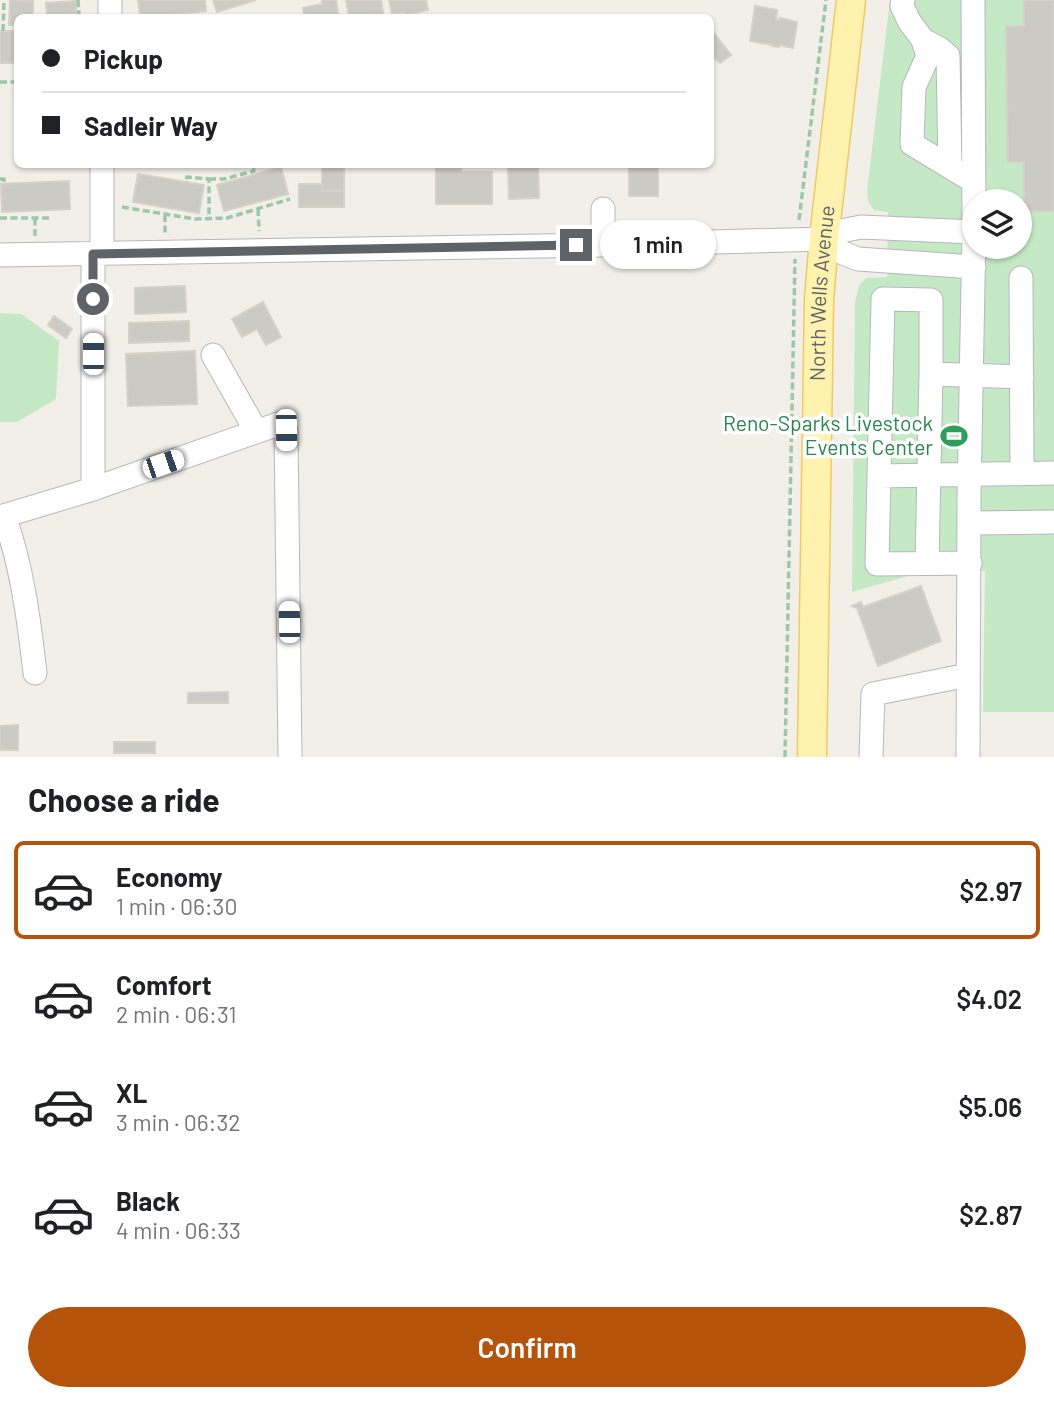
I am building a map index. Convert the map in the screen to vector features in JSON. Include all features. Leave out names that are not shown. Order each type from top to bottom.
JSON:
[{"type":"main road","name":"North Wells Avenue","points":[[812,757],[819,300],[851,0]]},
{"type":"street","points":[[903,0],[902,6],[923,40],[928,56],[914,87],[912,144],[973,181]]},
{"type":"street","points":[[972,0],[973,189]]},
{"type":"street","points":[[923,40],[948,56],[950,167]]},
{"type":"street","points":[[93,489],[102,168]]},
{"type":"street","points":[[603,209],[603,245]]},
{"type":"street","points":[[0,255],[824,239],[841,231],[861,227],[962,231]]},
{"type":"street","points":[[824,239],[843,253],[858,259],[974,267]]},
{"type":"street","points":[[968,757],[974,259]]},
{"type":"street","points":[[1021,278],[1022,474]]},
{"type":"street","points":[[927,564],[931,300],[883,299],[877,564],[927,564],[970,563]]},
{"type":"street","points":[[213,355],[256,432]]},
{"type":"street","points":[[931,374],[1021,377]]},
{"type":"street","points":[[35,673],[15,545],[2,517],[93,489],[281,423],[286,430],[290,757]]},
{"type":"street","points":[[879,476],[1054,473]]},
{"type":"street","points":[[970,523],[1054,522]]},
{"type":"street","points":[[871,757],[873,694],[968,675]]},
{"type":"path","points":[[3,31],[4,0]]},
{"type":"path","points":[[187,179],[224,180],[254,171],[254,168]]},
{"type":"path","points":[[209,179],[209,219]]},
{"type":"path","points":[[120,207],[209,219],[227,218],[290,200]]},
{"type":"path","points":[[258,209],[259,231]]},
{"type":"path","points":[[165,215],[165,233]]},
{"type":"path","points":[[0,218],[51,218]]},
{"type":"path","points":[[35,218],[35,236]]},
{"type":"green space","name":"Reno-Sparks Livestock Events Center","points":[[890,0],[1054,0],[1054,712],[983,712],[985,571],[925,571],[852,592],[855,302],[859,286],[866,278],[887,277],[888,212],[874,210],[868,201]]},
{"type":"green space","points":[[0,313],[21,314],[59,341],[56,399],[17,422],[0,422]]},
{"type":"building","points":[[10,0],[33,1],[33,14],[14,14],[14,25],[9,25]]},
{"type":"building","points":[[138,0],[205,0],[206,11],[140,14]]},
{"type":"building","points":[[213,0],[256,0],[217,12]]},
{"type":"building","points":[[322,0],[336,0],[338,14],[304,14],[303,8],[322,4]]},
{"type":"building","points":[[346,0],[381,0],[383,14],[348,14]]},
{"type":"building","points":[[389,0],[426,0],[428,10],[392,14]]},
{"type":"building","points":[[1024,0],[1054,0],[1054,211],[1032,211],[1032,189],[1024,189],[1024,162],[1008,162],[1006,26],[1024,26]]},
{"type":"building","points":[[76,1],[77,14],[47,14],[46,3]]},
{"type":"building","points":[[755,6],[777,10],[776,19],[797,22],[793,48],[750,41]]},
{"type":"building","points":[[0,31],[14,31],[14,63],[0,63]]},
{"type":"building","points":[[714,33],[731,55],[720,63],[715,58]]},
{"type":"building","points":[[281,168],[288,194],[224,211],[217,185]]},
{"type":"building","points":[[322,168],[344,168],[344,191],[322,191]]},
{"type":"building","points":[[436,168],[461,168],[461,172],[492,172],[492,204],[436,204]]},
{"type":"building","points":[[508,168],[538,168],[539,198],[509,199]]},
{"type":"building","points":[[629,168],[658,168],[658,196],[629,196]]},
{"type":"building","points":[[138,174],[204,185],[199,213],[133,202]]},
{"type":"building","points":[[69,181],[70,209],[2,212],[1,184]]},
{"type":"building","points":[[299,184],[322,184],[322,191],[344,191],[344,207],[299,207]]},
{"type":"building","points":[[185,286],[186,312],[135,314],[135,288]]},
{"type":"building","points":[[263,302],[281,337],[266,345],[257,329],[242,337],[232,319]]},
{"type":"building","points":[[54,316],[72,329],[66,338],[48,325]]},
{"type":"building","points":[[189,321],[189,341],[129,343],[129,323]]},
{"type":"building","points":[[195,351],[197,404],[128,406],[126,354]]},
{"type":"building","points":[[921,586],[941,641],[878,666],[857,608],[852,606],[861,602],[863,607]]},
{"type":"building","points":[[228,692],[228,703],[188,703],[188,693]]},
{"type":"building","points":[[18,725],[18,750],[0,750],[0,726]]},
{"type":"building","points":[[114,742],[155,742],[155,753],[114,753]]},
{"type":"place","name":"Reno-Sparks Livestock Events Center","points":[[954,436]]},
{"type":"route","points":[[93,299],[93,254],[576,245]]}]
